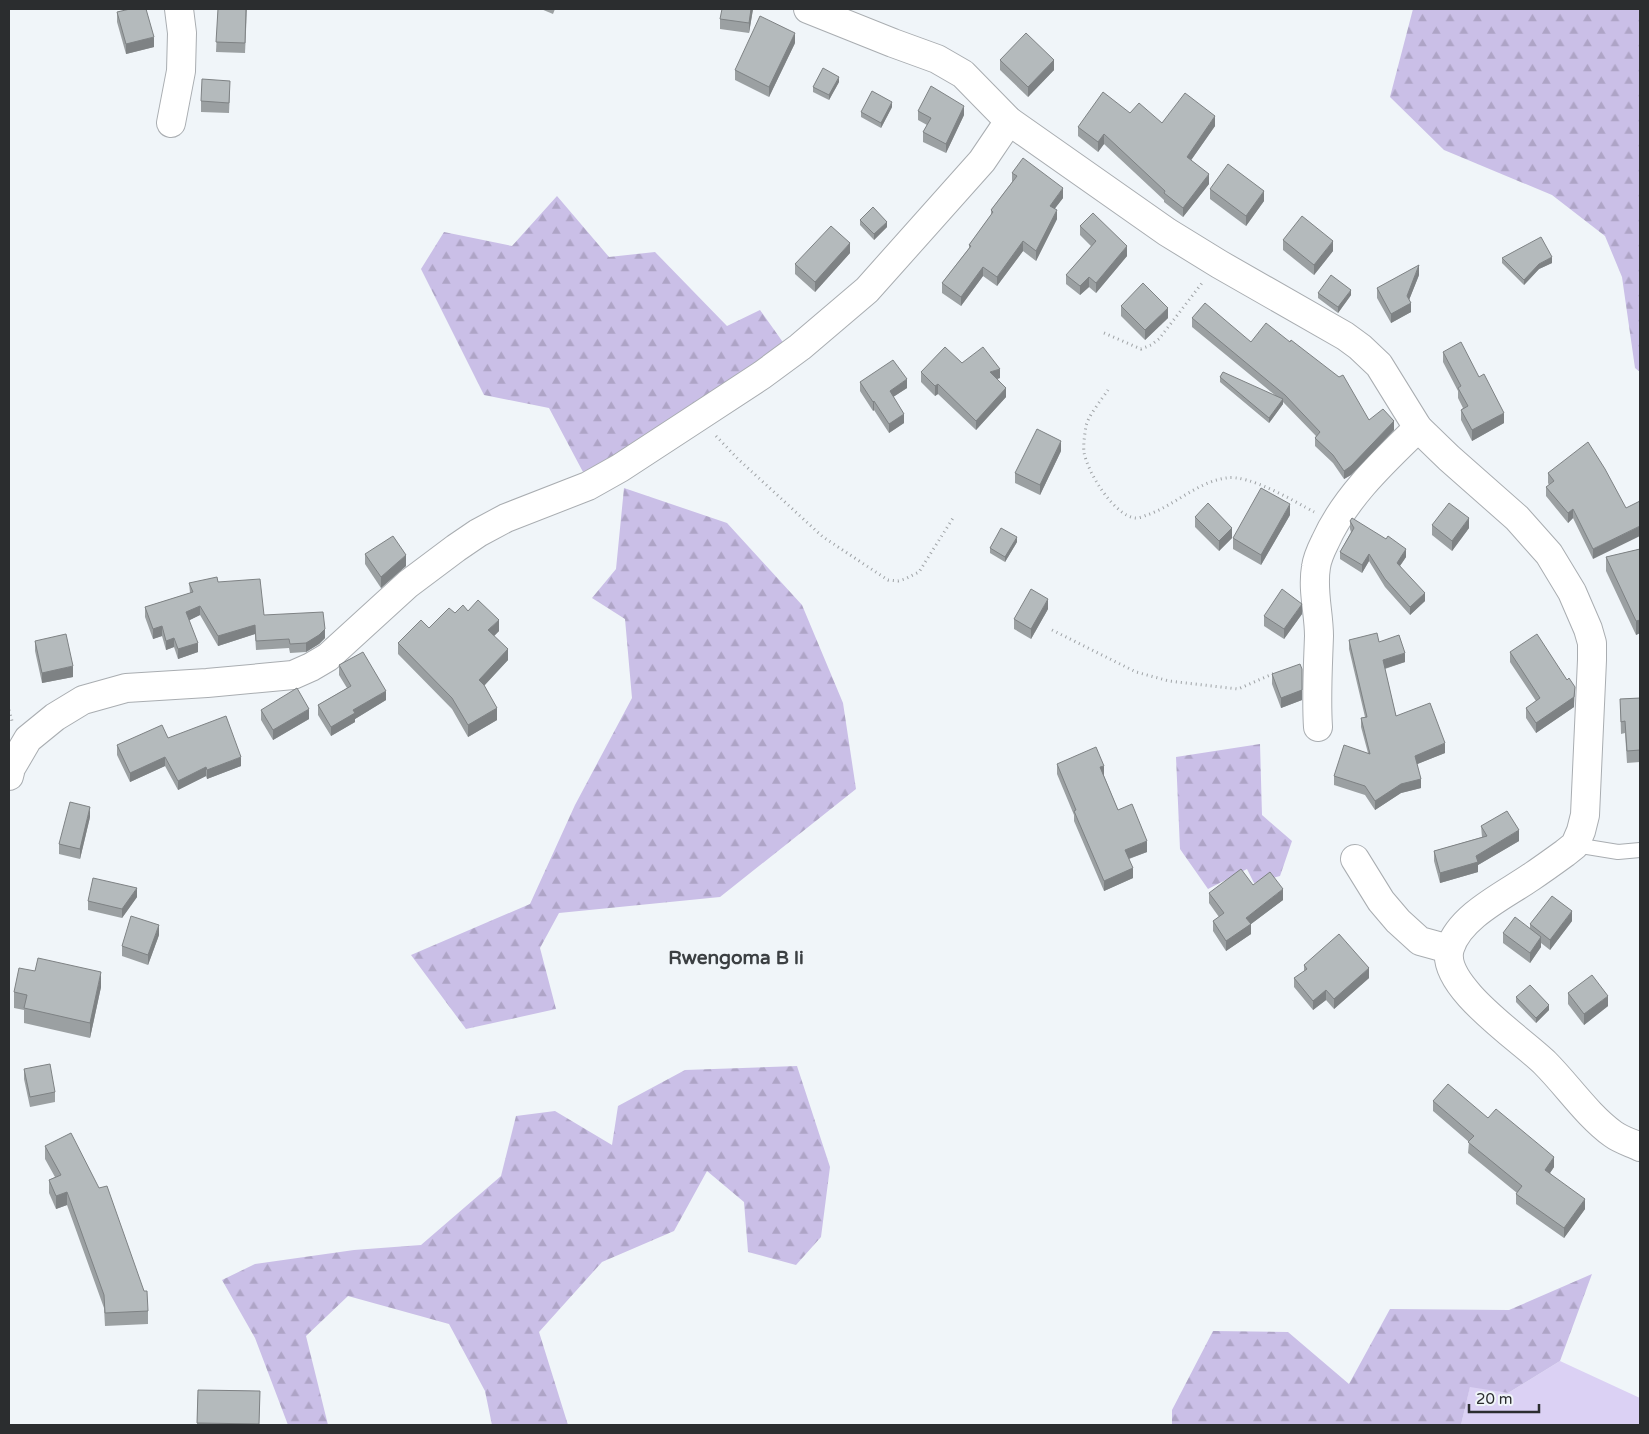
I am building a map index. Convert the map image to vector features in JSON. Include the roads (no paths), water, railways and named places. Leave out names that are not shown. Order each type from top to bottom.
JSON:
[{"type":"street","points":[[171,123],[181,71],[182,33],[179,9]]},
{"type":"street","points":[[808,9],[937,59],[963,74],[1009,122],[1166,232],[1218,264],[1346,336],[1379,365],[1418,428],[1449,458],[1518,518],[1549,554],[1572,592],[1592,643],[1585,815],[1582,831],[1575,845],[1475,915],[1456,934],[1449,949],[1450,964],[1460,982],[1483,1011],[1544,1062],[1591,1114],[1614,1134],[1640,1147]]},
{"type":"street","points":[[9,776],[11,768],[28,739],[55,717],[83,700],[126,688],[293,675],[311,667],[328,657],[408,584],[478,533],[506,518],[588,486],[620,468],[698,417],[762,375],[800,347],[867,290],[982,161],[1009,122]]},
{"type":"street","points":[[1318,727],[1316,700],[1319,634],[1314,585],[1319,556],[1333,524],[1361,486],[1418,428]]},
{"type":"street","points":[[1355,860],[1381,901],[1398,921],[1420,941],[1449,949]]},
{"type":"lane","points":[[1575,845],[1618,852],[1640,850]]},
{"type":"district","name":"Rwengoma B Ii","points":[[736,957]]}]
